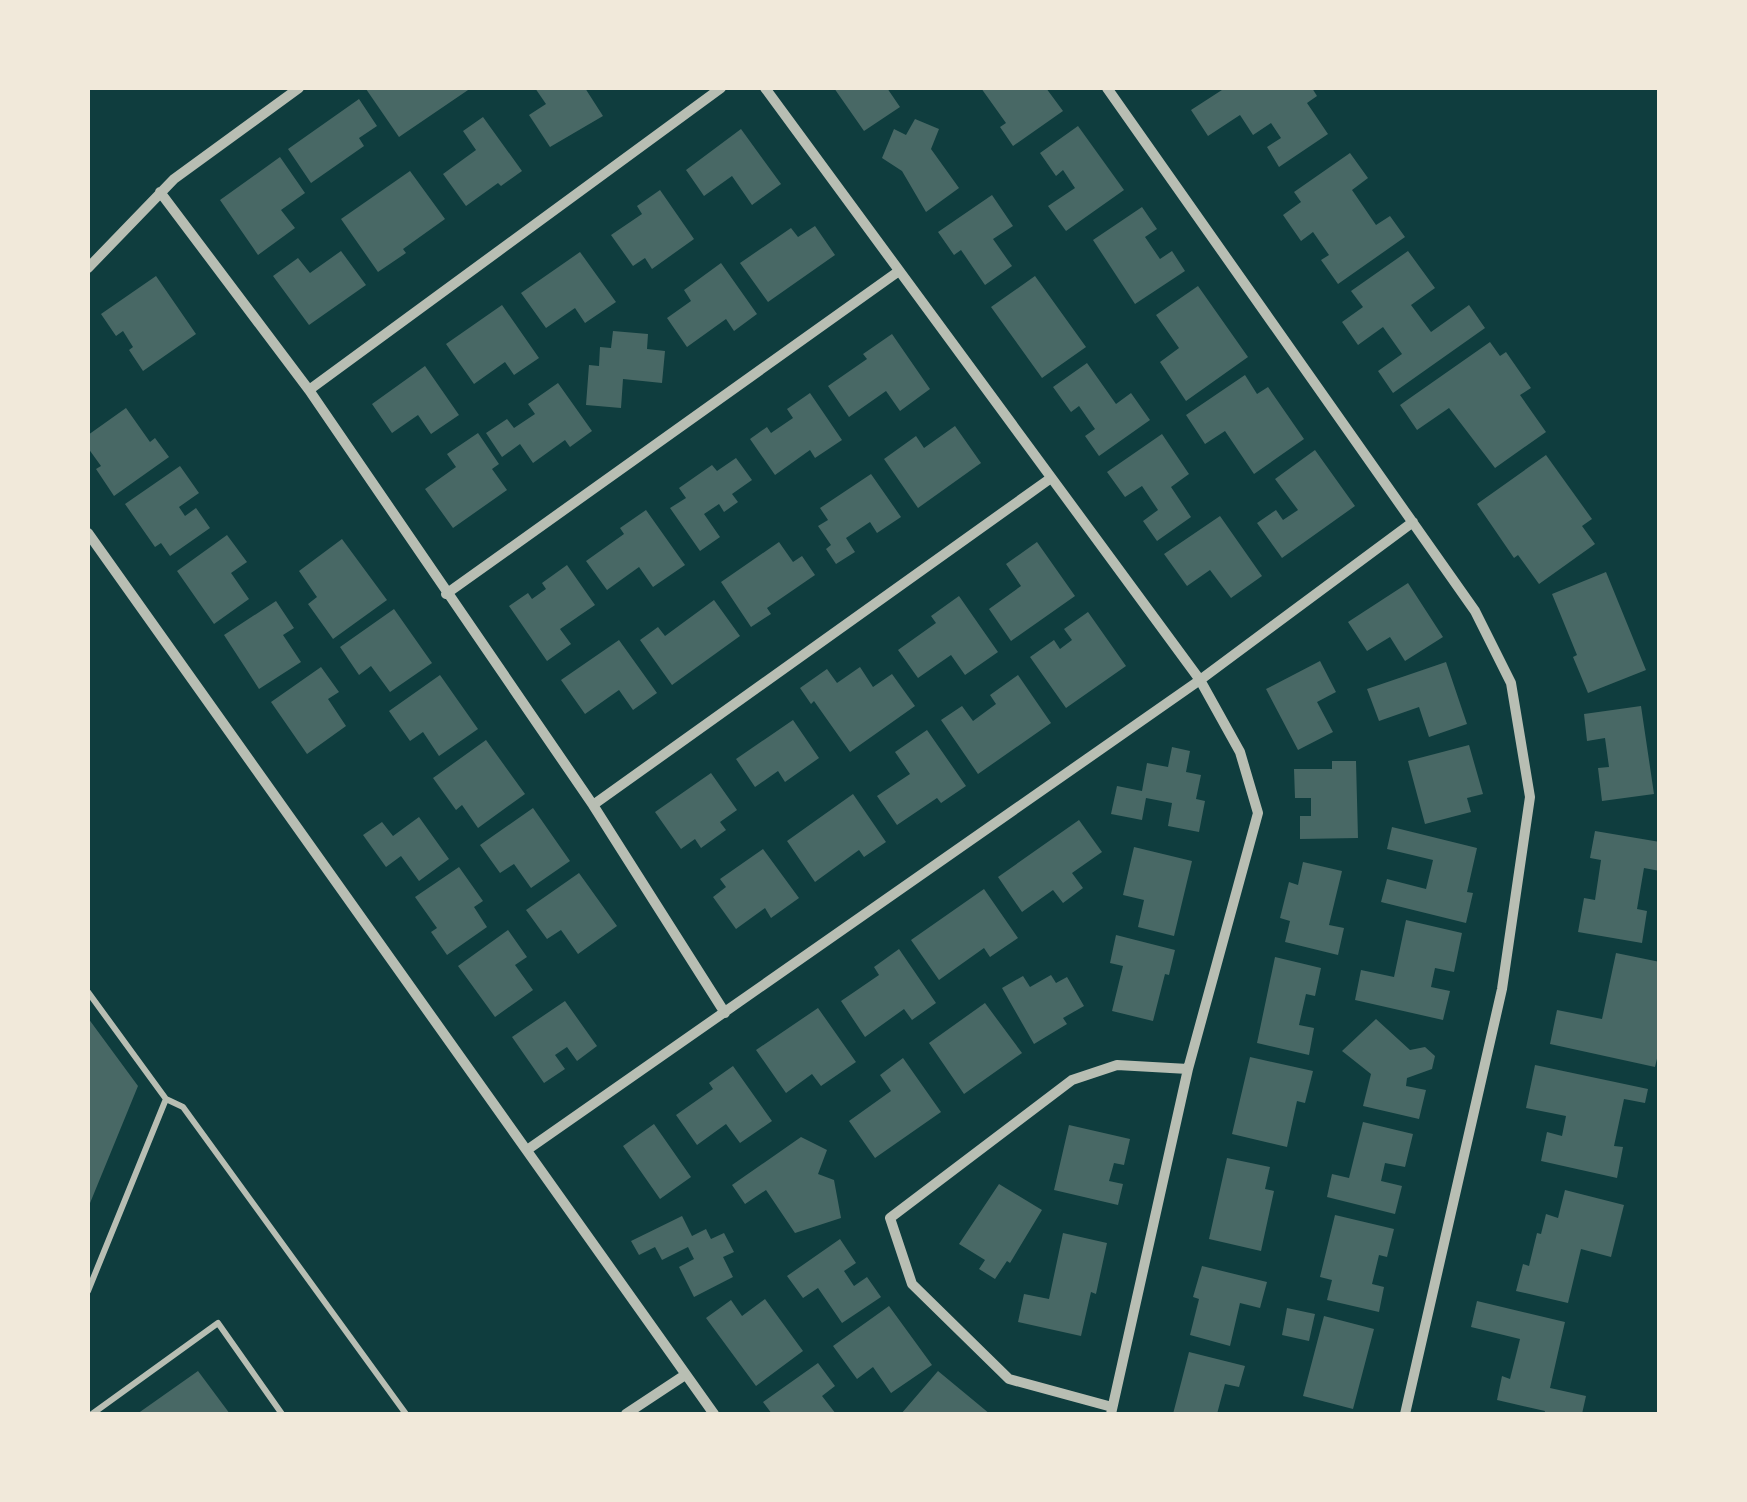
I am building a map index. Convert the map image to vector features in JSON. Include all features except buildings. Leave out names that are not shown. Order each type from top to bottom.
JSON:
[{"type":"street","points":[[88,268],[160,192],[299,88]]},
{"type":"street","points":[[309,390],[721,88]]},
{"type":"street","points":[[766,88],[1200,680],[1240,752],[1258,813],[1188,1069],[1112,1411],[1010,1379],[912,1284],[890,1218],[1072,1080],[1117,1064],[1188,1069]]},
{"type":"street","points":[[1107,88],[1475,611],[1511,683],[1530,796],[1502,989],[1406,1414]]},
{"type":"street","points":[[160,192],[309,390],[593,805],[724,1014]]},
{"type":"street","points":[[446,594],[899,271]]},
{"type":"street","points":[[593,805],[1051,478]]},
{"type":"street","points":[[527,1150],[1200,680],[1413,522]]},
{"type":"street","points":[[88,533],[714,1414]]},
{"type":"street","points":[[626,1414],[685,1375]]},
{"type":"lane","points":[[88,992],[166,1100],[183,1107],[406,1414]]},
{"type":"lane","points":[[88,1292],[166,1100]]},
{"type":"lane","points":[[92,1414],[218,1322],[282,1414]]}]
